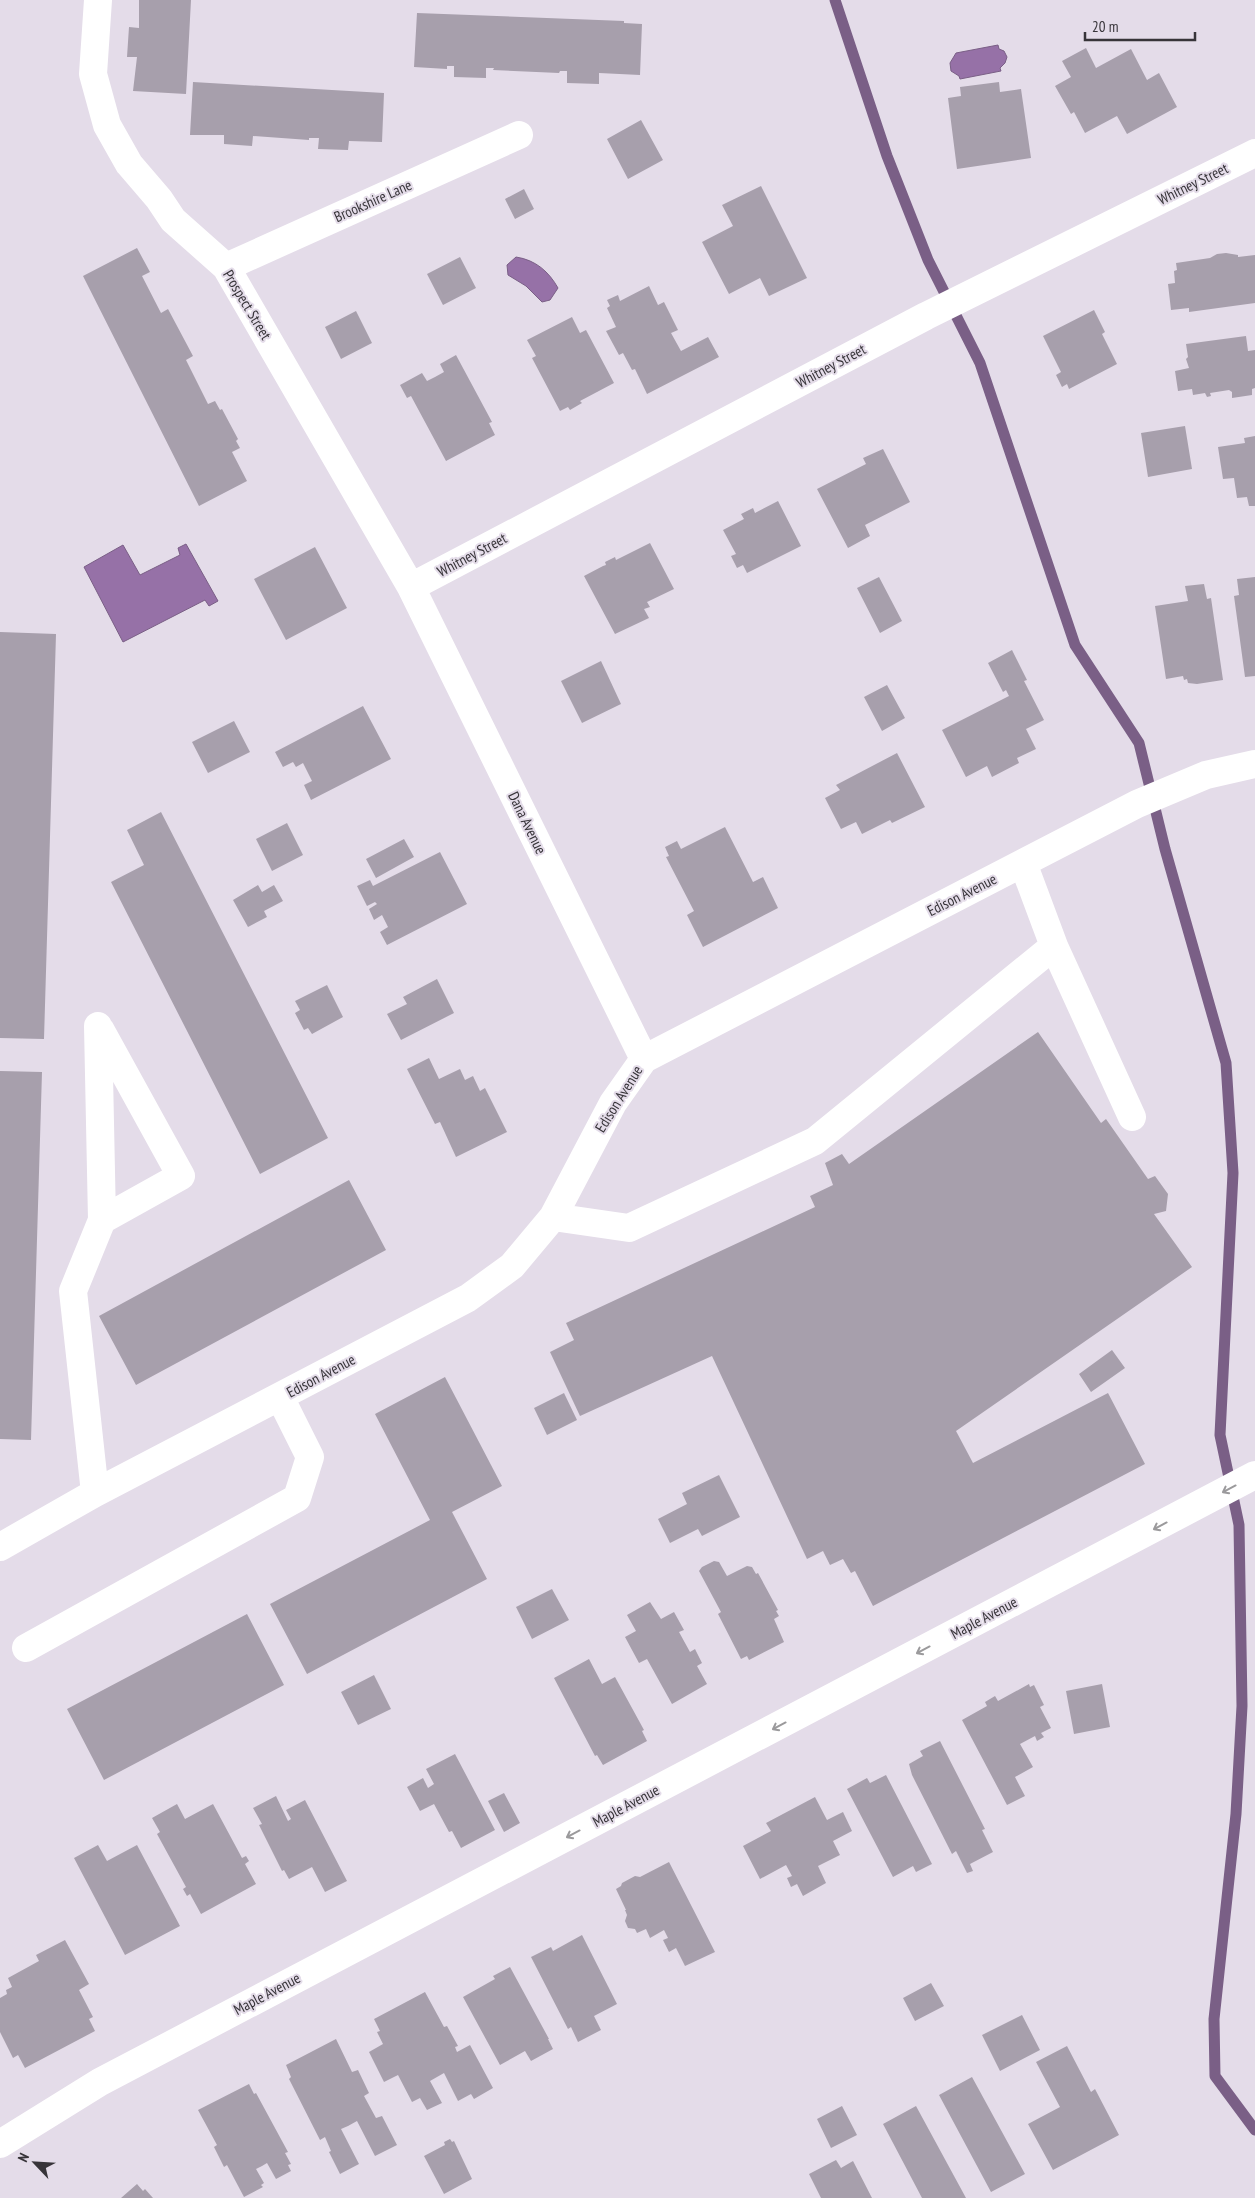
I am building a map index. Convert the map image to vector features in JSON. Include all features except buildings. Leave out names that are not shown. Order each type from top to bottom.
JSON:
[{"type":"street","name":"Prospect Street","points":[[98,0],[93,74],[107,125],[129,164],[159,199],[173,220],[195,242],[226,267],[411,587]]},
{"type":"street","name":"Brookshire Lane","points":[[226,267],[519,135]]},
{"type":"street","name":"Whitney Street","points":[[411,587],[926,316],[1255,153]]},
{"type":"street","name":"Dana Avenue","points":[[411,587],[644,1059]]},
{"type":"street","name":"Edison Avenue","points":[[0,1546],[85,1499],[468,1298],[512,1266],[553,1216],[613,1103],[644,1059],[1137,804],[1206,774],[1255,764]]},
{"type":"street","points":[[1023,863],[1054,946],[1132,1117]]},
{"type":"street","points":[[553,1216],[629,1228],[815,1141],[1054,946]]},
{"type":"street","points":[[85,1499],[72,1291],[102,1220],[98,1026],[181,1176],[102,1220]]},
{"type":"street","points":[[26,1648],[297,1498],[310,1457],[280,1397]]},
{"type":"street","name":"Maple Avenue","points":[[0,2144],[108,2078],[1255,1475]]},
{"type":"shaded area","points":[[998,45],[999,49],[1004,51],[1007,57],[1005,63],[1000,68],[1001,71],[960,79],[959,76],[951,71],[950,63],[956,53]]},
{"type":"shaded area","points":[[516,257],[536,264],[550,277],[558,288],[550,300],[542,302],[526,286],[508,275],[507,265]]},
{"type":"shaded area","points":[[186,544],[218,601],[209,606],[205,600],[123,642],[84,567],[123,545],[140,575],[180,555],[178,548]]},
{"type":"waterway","points":[[835,0],[887,156],[928,260],[980,363],[1075,645],[1139,743],[1165,849],[1226,1063],[1233,1173],[1220,1435],[1239,1525],[1242,1706],[1236,1814],[1214,2019],[1215,2076],[1255,2130]]}]
